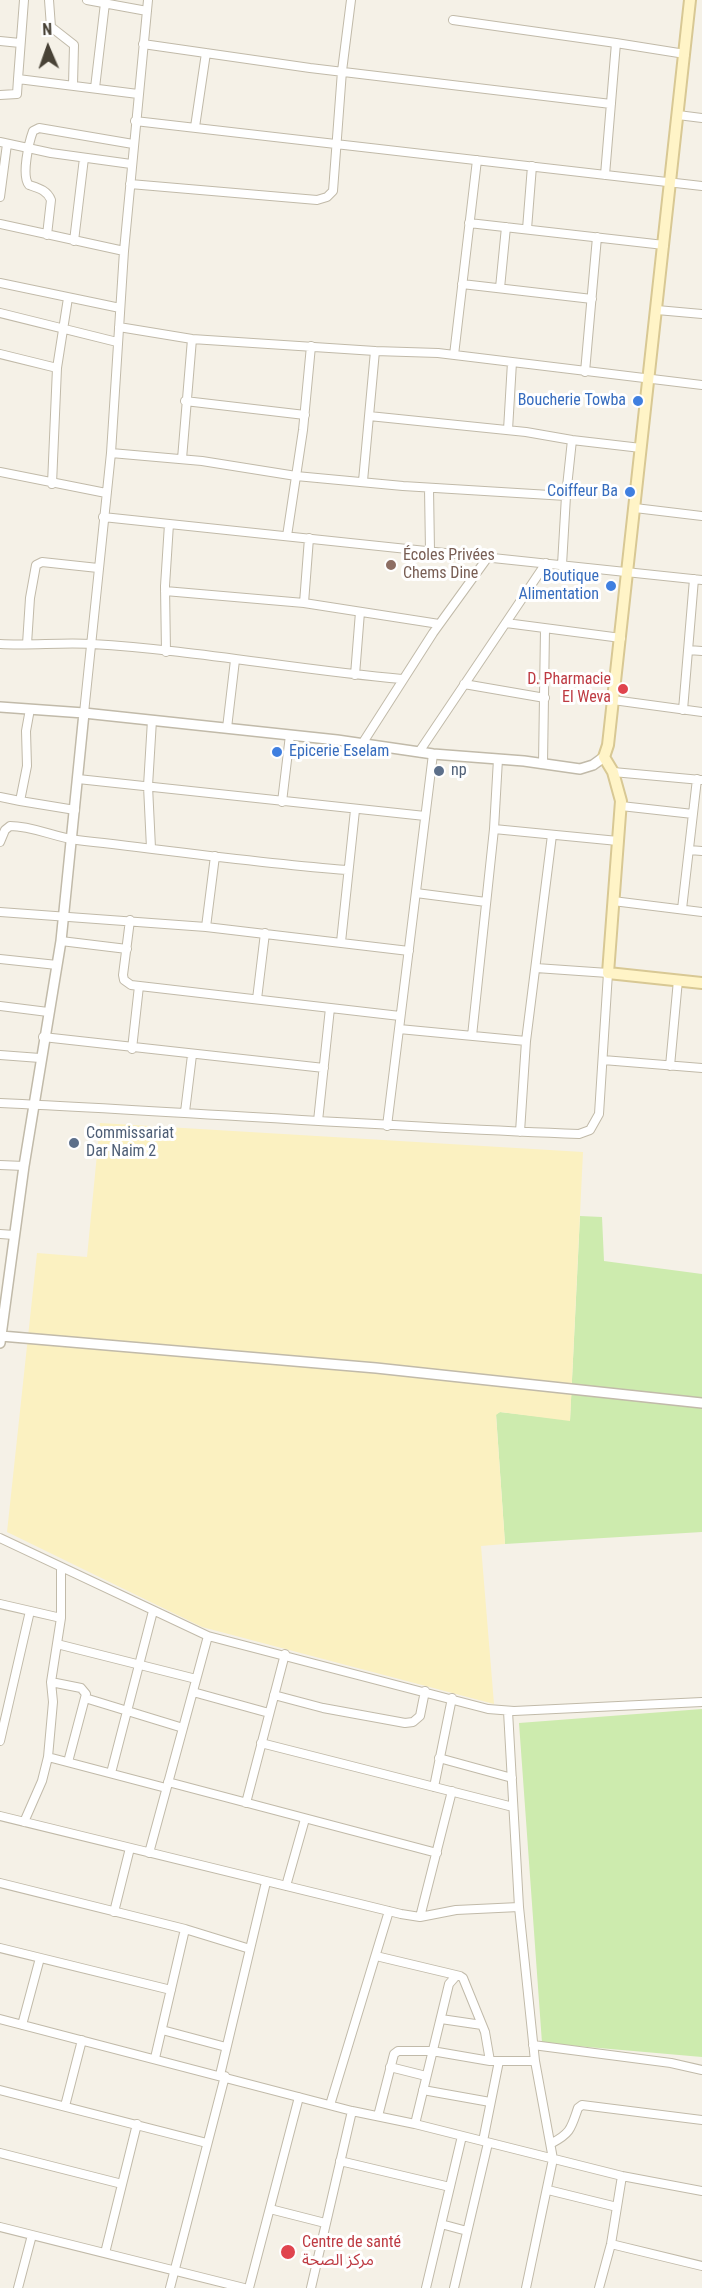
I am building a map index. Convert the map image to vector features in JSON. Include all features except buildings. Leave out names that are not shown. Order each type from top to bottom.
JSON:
[{"type":"main road","points":[[690,0],[621,638],[607,749],[604,757],[613,772],[621,796],[608,973],[702,983]]},
{"type":"street","points":[[0,95],[17,94],[24,0]]},
{"type":"street","points":[[49,0],[51,27],[74,45],[72,85]]},
{"type":"street","points":[[87,0],[147,10]]},
{"type":"street","points":[[0,1343],[43,1037],[61,941],[111,453],[131,164],[148,0]]},
{"type":"street","points":[[130,184],[317,200],[327,197],[333,191],[342,71],[351,0]]},
{"type":"street","points":[[95,88],[105,3]]},
{"type":"street","points":[[453,20],[685,54]]},
{"type":"street","points":[[0,41],[20,43]]},
{"type":"street","points":[[605,175],[616,43]]},
{"type":"street","points":[[143,44],[611,104]]},
{"type":"street","points":[[195,128],[206,53]]},
{"type":"street","points":[[18,79],[138,94]]},
{"type":"street","points":[[678,115],[702,118]]},
{"type":"street","points":[[135,121],[702,186]]},
{"type":"street","points":[[47,236],[51,200],[49,194],[26,183],[28,148],[33,131],[39,128],[133,144]]},
{"type":"street","points":[[0,197],[3,143],[131,164]]},
{"type":"street","points":[[74,241],[84,158]]},
{"type":"street","points":[[454,355],[477,160]]},
{"type":"street","points":[[526,229],[532,166]]},
{"type":"street","points":[[469,223],[664,245]]},
{"type":"street","points":[[0,224],[124,251]]},
{"type":"street","points":[[500,288],[506,227]]},
{"type":"street","points":[[585,372],[597,237]]},
{"type":"street","points":[[0,283],[120,308]]},
{"type":"street","points":[[462,284],[592,299]]},
{"type":"street","points":[[52,484],[57,368],[68,298]]},
{"type":"street","points":[[657,310],[702,314]]},
{"type":"street","points":[[0,314],[117,342]]},
{"type":"street","points":[[119,327],[192,339],[454,355],[702,385]]},
{"type":"street","points":[[182,459],[192,339]]},
{"type":"street","points":[[287,536],[305,414],[312,346]]},
{"type":"street","points":[[363,481],[375,351]]},
{"type":"street","points":[[0,354],[57,368]]},
{"type":"street","points":[[508,430],[512,362]]},
{"type":"street","points":[[186,401],[305,414]]},
{"type":"street","points":[[369,416],[508,430],[642,448]]},
{"type":"street","points":[[562,565],[572,440]]},
{"type":"street","points":[[111,453],[182,459],[296,476],[429,488],[566,496]]},
{"type":"street","points":[[0,472],[106,493]]},
{"type":"street","points":[[429,488],[430,551]]},
{"type":"street","points":[[635,508],[702,516]]},
{"type":"street","points":[[103,517],[698,579],[682,710]]},
{"type":"street","points":[[166,652],[165,591],[169,524]]},
{"type":"street","points":[[304,603],[309,538]]},
{"type":"street","points":[[362,744],[439,624],[488,557]]},
{"type":"street","points":[[27,644],[30,598],[36,565],[42,562],[98,568]]},
{"type":"street","points":[[419,752],[546,563]]},
{"type":"street","points":[[165,591],[304,603],[439,624]]},
{"type":"street","points":[[355,675],[360,612]]},
{"type":"street","points":[[506,622],[621,638]]},
{"type":"street","points":[[543,764],[545,629]]},
{"type":"street","points":[[0,644],[91,644],[402,679]]},
{"type":"street","points":[[688,650],[702,651]]},
{"type":"street","points":[[227,728],[235,660]]},
{"type":"street","points":[[464,684],[545,698]]},
{"type":"street","points":[[613,700],[702,712]]},
{"type":"street","points":[[0,707],[227,728],[433,754],[580,769],[593,765],[604,757]]},
{"type":"street","points":[[20,801],[27,766],[26,731],[30,709]]},
{"type":"street","points":[[151,848],[148,786],[152,720]]},
{"type":"street","points":[[282,802],[290,735]]},
{"type":"street","points":[[387,1126],[433,754]]},
{"type":"street","points":[[472,1036],[494,829],[498,759]]},
{"type":"street","points":[[613,772],[700,779],[693,814],[682,909]]},
{"type":"street","points":[[78,779],[425,816]]},
{"type":"street","points":[[0,797],[75,810]]},
{"type":"street","points":[[621,806],[693,814]]},
{"type":"street","points":[[341,942],[355,810]]},
{"type":"street","points":[[0,842],[5,830],[10,826],[19,826],[71,839],[347,870]]},
{"type":"street","points":[[494,829],[618,841]]},
{"type":"street","points":[[520,1132],[526,1041],[552,835]]},
{"type":"street","points":[[689,850],[702,851]]},
{"type":"street","points":[[206,927],[214,856]]},
{"type":"street","points":[[416,893],[486,902]]},
{"type":"street","points":[[613,901],[702,912]]},
{"type":"street","points":[[0,912],[206,927],[409,951]]},
{"type":"street","points":[[130,920],[124,980],[131,985],[400,1016]]},
{"type":"street","points":[[257,999],[265,933]]},
{"type":"street","points":[[61,941],[127,949]]},
{"type":"street","points":[[0,959],[57,965]]},
{"type":"street","points":[[0,1103],[185,1112],[387,1126],[579,1134],[590,1130],[599,1114],[608,973],[536,968]]},
{"type":"street","points":[[670,1066],[678,980]]},
{"type":"street","points":[[132,1048],[140,986]]},
{"type":"street","points":[[0,1006],[48,1012]]},
{"type":"street","points":[[318,1121],[330,1008]]},
{"type":"street","points":[[399,1029],[526,1041]]},
{"type":"street","points":[[43,1037],[324,1068]]},
{"type":"street","points":[[0,1055],[40,1059]]},
{"type":"street","points":[[185,1112],[192,1055]]},
{"type":"street","points":[[603,1060],[702,1068]]},
{"type":"street","points":[[0,1165],[24,1166]]},
{"type":"street","points":[[0,1234],[14,1235]]},
{"type":"street","points":[[1,1332],[376,1368],[702,1403]]},
{"type":"street","points":[[0,1538],[208,1635],[488,1709],[508,1711],[702,1702]]},
{"type":"street","points":[[24,1822],[42,1781],[48,1757],[53,1702],[51,1682],[61,1618],[61,1567]]},
{"type":"street","points":[[0,1604],[61,1618]]},
{"type":"street","points":[[0,1741],[30,1611]]},
{"type":"street","points":[[111,1773],[153,1611]]},
{"type":"street","points":[[149,1852],[208,1635]]},
{"type":"street","points":[[57,1644],[196,1679]]},
{"type":"street","points":[[246,1803],[285,1654]]},
{"type":"street","points":[[51,1682],[85,1690],[85,1698],[68,1762]]},
{"type":"street","points":[[274,1695],[323,1708],[405,1723],[413,1722],[420,1716],[425,1691]]},
{"type":"street","points":[[193,1692],[269,1713]]},
{"type":"street","points":[[85,1698],[183,1728]]},
{"type":"street","points":[[434,1787],[452,1698]]},
{"type":"street","points":[[508,1711],[519,1907],[535,2061],[553,2158],[527,2287],[537,2288]]},
{"type":"street","points":[[261,1743],[513,1807]]},
{"type":"street","points":[[48,1757],[246,1803],[437,1853]]},
{"type":"street","points":[[440,1758],[512,1779]]},
{"type":"street","points":[[420,1917],[452,1791]]},
{"type":"street","points":[[0,1816],[266,1882],[420,1917],[456,1910],[519,1907]]},
{"type":"street","points":[[286,1886],[305,1819]]},
{"type":"street","points":[[114,1912],[130,1848]]},
{"type":"street","points":[[170,2288],[207,2143],[226,2047],[266,1882]]},
{"type":"street","points":[[0,1883],[185,1929],[250,1948]]},
{"type":"street","points":[[330,2105],[389,1911]]},
{"type":"street","points":[[155,2058],[185,1929]]},
{"type":"street","points":[[0,1948],[171,1990]]},
{"type":"street","points":[[376,1956],[463,1978],[494,2061],[485,2142],[468,2231],[453,2288]]},
{"type":"street","points":[[22,2025],[40,1958]]},
{"type":"street","points":[[415,2124],[449,1984],[456,1976]]},
{"type":"street","points":[[0,2019],[352,2111],[415,2124],[622,2176],[702,2191]]},
{"type":"street","points":[[441,2019],[482,2025]]},
{"type":"street","points":[[162,2031],[226,2047]]},
{"type":"street","points":[[64,2106],[82,2040]]},
{"type":"street","points":[[533,2045],[671,2063],[702,2070]]},
{"type":"street","points":[[378,2116],[394,2054],[398,2051],[432,2051],[494,2061],[535,2061]]},
{"type":"street","points":[[390,2067],[426,2076]]},
{"type":"street","points":[[0,2090],[207,2143]]},
{"type":"street","points":[[423,2090],[490,2102]]},
{"type":"street","points":[[249,2288],[299,2097]]},
{"type":"street","points":[[552,2144],[571,2130],[578,2108],[582,2105],[702,2120]]},
{"type":"street","points":[[311,2288],[352,2111]]},
{"type":"street","points":[[105,2253],[137,2124]]},
{"type":"street","points":[[426,2288],[462,2136]]},
{"type":"street","points":[[0,2153],[122,2184]]},
{"type":"street","points":[[340,2161],[450,2187]]},
{"type":"street","points":[[599,2288],[611,2244],[622,2176]]},
{"type":"street","points":[[548,2190],[617,2207]]},
{"type":"street","points":[[270,2209],[326,2223]]},
{"type":"street","points":[[441,2224],[468,2231]]},
{"type":"street","points":[[0,2226],[243,2288]]},
{"type":"street","points":[[18,2288],[32,2235]]},
{"type":"street","points":[[611,2244],[702,2266]]},
{"type":"green space","points":[[580,1216],[602,1217],[604,1261],[702,1274],[702,1532],[505,1544],[496,1414],[500,1412],[570,1420]]},
{"type":"green space","points":[[702,1709],[702,2057],[542,2043],[519,1723]]},
{"type":"sand","points":[[100,1123],[583,1152],[570,1421],[500,1412],[496,1415],[505,1544],[481,1546],[494,1704],[202,1627],[7,1532],[37,1253],[87,1257]]},
{"type":"place","name":"Boucherie Towba","points":[[638,401]]},
{"type":"place","name":"Coiffeur Ba","points":[[630,492]]},
{"type":"place","name":"Écoles Privées Chems Dine","points":[[391,565]]},
{"type":"place","name":"Boutique Alimentation","points":[[611,586]]},
{"type":"place","name":"D. Pharmacie El Weva","points":[[623,689]]},
{"type":"place","name":"Epicerie Eselam","points":[[277,752]]},
{"type":"place","name":"np","points":[[439,771]]},
{"type":"place","name":"Commissariat Dar Naim 2","points":[[74,1143]]},
{"type":"place","name":"Centre de santé مركز الصحة","points":[[288,2252]]}]
